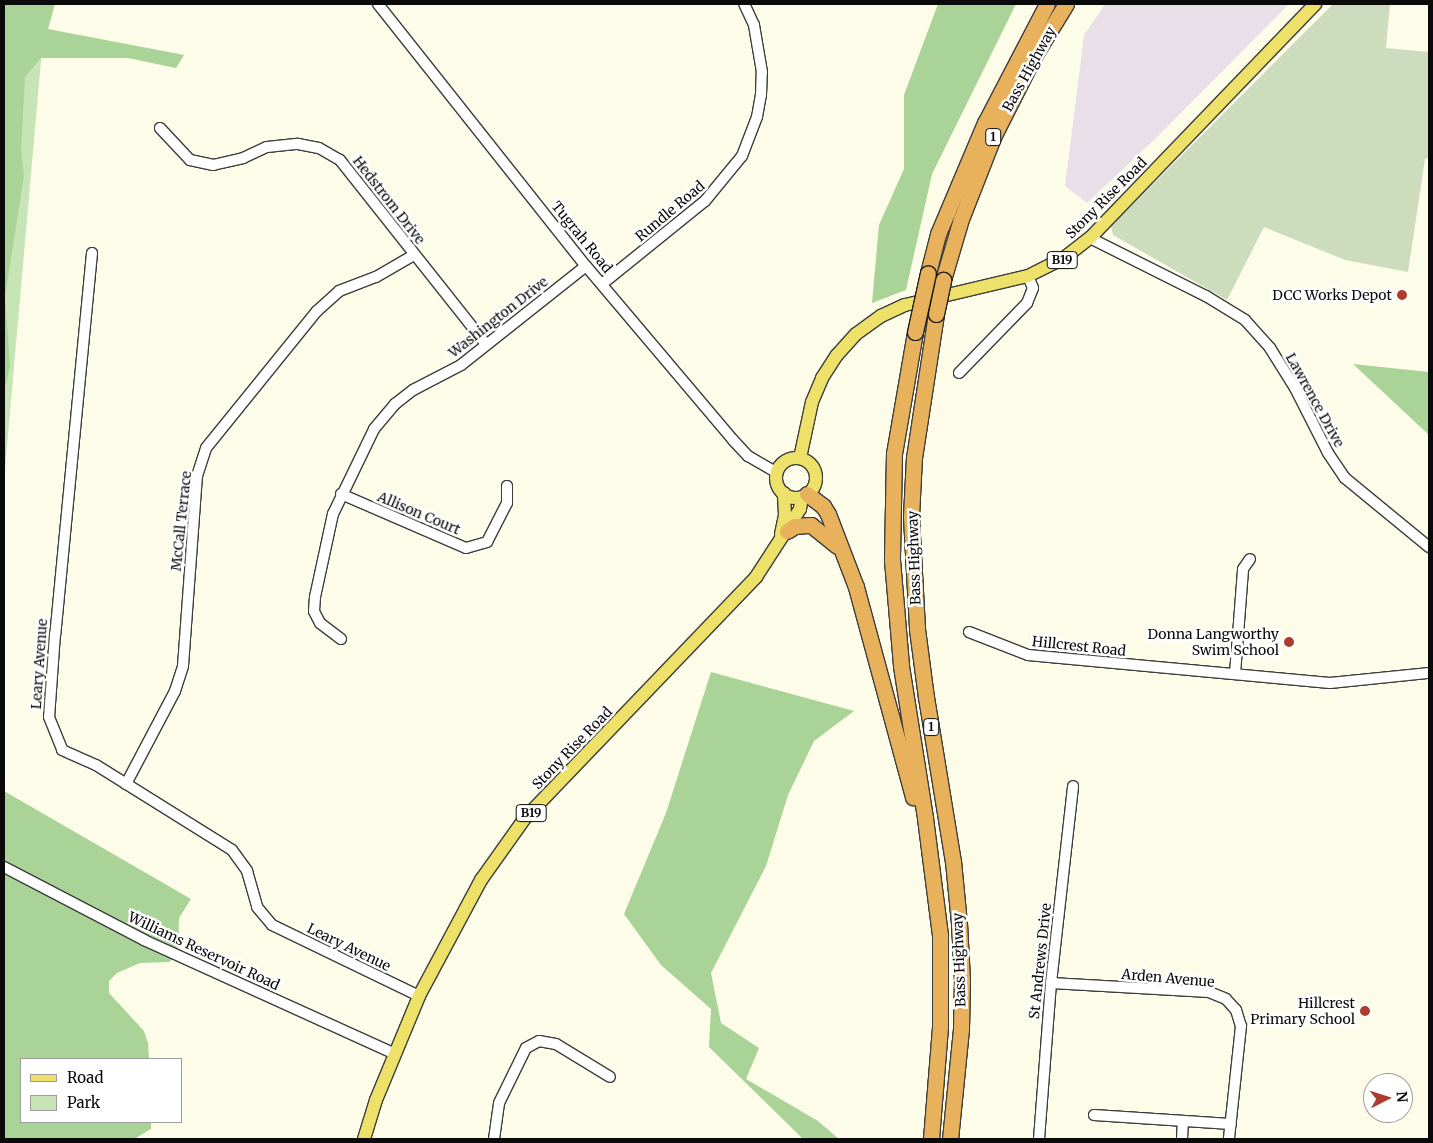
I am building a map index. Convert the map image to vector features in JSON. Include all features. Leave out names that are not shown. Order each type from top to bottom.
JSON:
[{"type":"highway","name":"Bass Highway","points":[[931,1139],[940,1027],[940,936],[937,901],[901,666],[892,560],[894,453],[915,332],[938,234],[977,140],[1015,62],[1047,4]]},
{"type":"highway","name":"Bass Highway","points":[[950,1139],[961,1029],[962,980],[959,923],[953,861],[917,629],[911,517],[914,457],[936,314],[943,280],[961,218],[990,144],[1007,108],[1048,32],[1066,4]]},
{"type":"highway","points":[[1048,32],[1075,4]]},
{"type":"highway","points":[[805,495],[825,508],[856,588],[921,827],[937,901]]},
{"type":"highway","points":[[783,536],[795,526],[811,525],[819,529],[840,549]]},
{"type":"main road","name":"Stony Rise Road","points":[[800,458],[812,402],[822,378],[837,355],[856,334],[881,316],[905,305],[961,290],[1028,276],[1064,258],[1090,238],[1315,4]]},
{"type":"main road","points":[[777,473],[784,462],[800,458]]},
{"type":"main road","name":"B19","points":[[800,458],[812,466],[816,475],[814,486],[805,495]]},
{"type":"main road","name":"B19","points":[[777,473],[778,484],[784,493]]},
{"type":"main road","name":"Stony Rise Road","points":[[783,536],[785,515],[784,493]]},
{"type":"main road","points":[[784,493],[792,497],[805,495]]},
{"type":"main road","name":"Stony Rise Road","points":[[364,1139],[376,1100],[419,996],[481,880],[525,818],[756,577],[800,509],[805,495]]},
{"type":"street","name":"Tugrah Road","points":[[378,4],[586,266],[744,451],[777,473]]},
{"type":"street","name":"Rundle Road","points":[[602,284],[705,201],[742,156],[757,117],[761,95],[762,72],[754,25],[744,4]]},
{"type":"street","name":"Hedstrom Drive","points":[[160,128],[190,160],[213,165],[243,158],[267,147],[298,144],[318,148],[340,160],[486,344]]},
{"type":"street","name":"Lawrence Drive","points":[[1090,238],[1206,296],[1245,320],[1270,348],[1295,388],[1328,453],[1345,478],[1429,547]]},
{"type":"street","name":"Leary Avenue","points":[[92,253],[56,624],[49,717],[62,750],[96,765],[232,850],[246,871],[257,907],[272,925],[419,996]]},
{"type":"street","name":"McCall Terrace","points":[[126,784],[175,691],[183,666],[197,476],[206,448],[317,311],[339,291],[376,277],[414,255]]},
{"type":"street","name":"Washington Drive","points":[[341,639],[320,622],[314,612],[315,597],[332,514],[374,429],[395,404],[412,390],[461,365],[586,266]]},
{"type":"street","points":[[958,373],[1027,303],[1033,288],[1028,276]]},
{"type":"street","name":"Allison Court","points":[[341,494],[466,548],[487,542],[507,503],[507,486]]},
{"type":"street","points":[[1235,674],[1243,569],[1250,559]]},
{"type":"street","name":"Hillcrest Road","points":[[968,632],[1028,655],[1330,683],[1429,673]]},
{"type":"street","name":"St Andrews Drive","points":[[1039,1139],[1051,983],[1073,786]]},
{"type":"street","name":"Williams Reservoir Road","points":[[4,867],[144,940],[395,1054]]},
{"type":"street","name":"Arden Avenue","points":[[1051,983],[1209,992],[1226,999],[1236,1010],[1241,1026],[1229,1139]]},
{"type":"street","points":[[494,1139],[499,1103],[526,1048],[539,1041],[556,1044],[610,1077]]},
{"type":"street","points":[[1094,1115],[1231,1124]]},
{"type":"street","points":[[1182,1139],[1184,1121]]},
{"type":"shaded area","points":[[1105,4],[1289,4],[1156,138],[1087,203],[1065,186],[1084,35]]},
{"type":"green space","points":[[4,4],[46,4],[4,480]]},
{"type":"green space","points":[[4,4],[55,4],[48,29],[184,55],[176,68],[128,58],[41,58],[25,77],[21,150],[24,176],[5,296],[10,366],[4,393]]},
{"type":"green space","points":[[938,4],[1016,4],[932,174],[906,290],[872,303],[879,225],[904,169],[904,95]]},
{"type":"green space","points":[[1333,4],[1390,4],[1386,48],[1429,52],[1429,158],[1425,159],[1408,272],[1345,260],[1264,227],[1227,300],[1113,235],[1111,226]]},
{"type":"green space","points":[[1353,364],[1429,372],[1429,435]]},
{"type":"green space","points":[[711,672],[854,711],[814,741],[788,795],[766,866],[711,973],[721,1023],[759,1048],[746,1079],[818,1121],[839,1139],[803,1139],[709,1047],[711,1009],[661,965],[624,914],[666,813]]},
{"type":"green space","points":[[4,791],[191,899],[179,918],[178,955],[169,962],[140,963],[117,973],[109,981],[109,993],[144,1031],[148,1043],[149,1058],[20,1058],[20,1123],[151,1123],[151,1129],[134,1139],[4,1139]]},
{"type":"place","name":"DCC Works Depot","points":[[1402,295]]},
{"type":"place","name":"Donna Langworthy Swim School","points":[[1289,642]]},
{"type":"place","name":"Hillcrest Primary School","points":[[1365,1011]]}]
